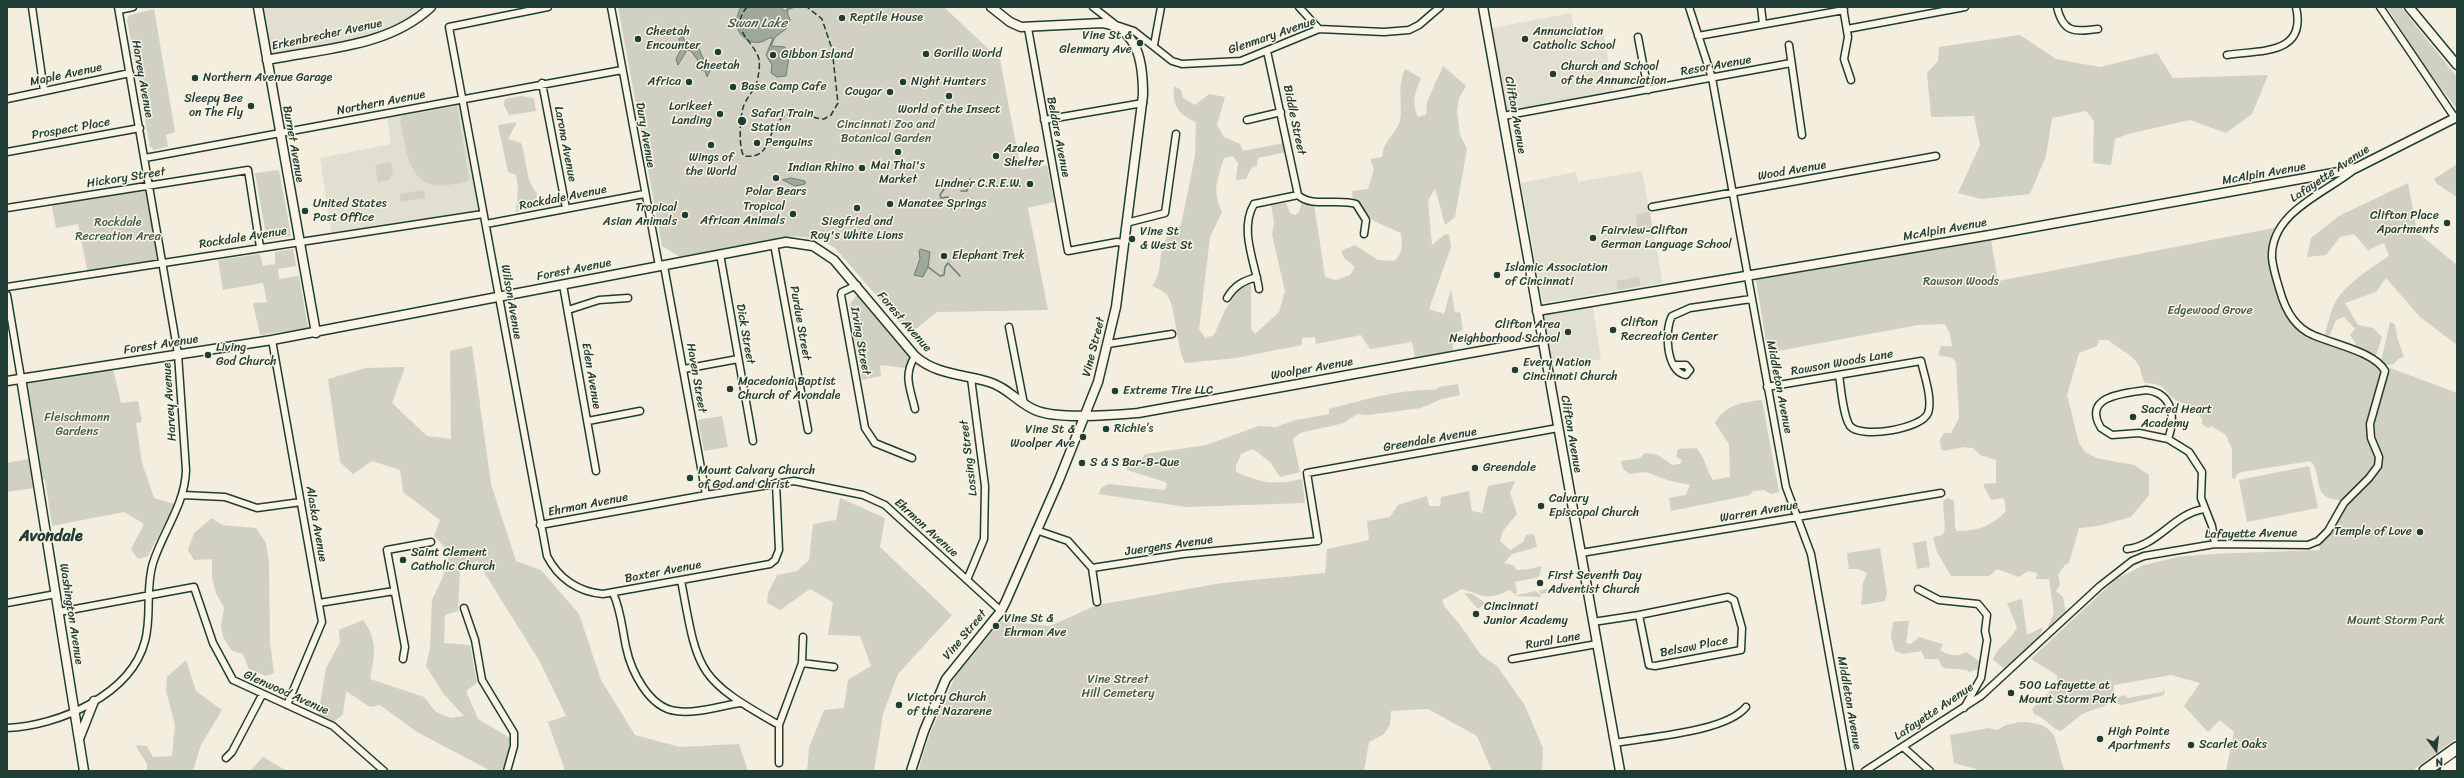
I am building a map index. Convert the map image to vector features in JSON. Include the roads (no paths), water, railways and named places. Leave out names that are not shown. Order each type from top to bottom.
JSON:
[{"type":"highway","points":[[2426,771],[2457,748]]},
{"type":"highway","points":[[2446,771],[2457,763]]},
{"type":"street","points":[[32,7],[44,91]]},
{"type":"street","points":[[118,9],[133,7]]},
{"type":"street","name":"Burnet Avenue","points":[[258,7],[278,134],[316,332]]},
{"type":"street","name":"Erkenbrecher Avenue","points":[[267,60],[381,38],[410,24],[431,7]]},
{"type":"street","name":"Wilson Avenue","points":[[548,7],[449,27],[540,525],[547,556],[561,576]]},
{"type":"street","name":"Dury Avenue","points":[[611,7],[644,194],[662,266]]},
{"type":"street","points":[[991,7],[1010,22],[1028,28],[1103,23],[1116,25]]},
{"type":"street","name":"Glenmary Avenue","points":[[1094,7],[1116,25],[1134,32],[1154,45],[1172,61],[1182,64],[1231,63],[1267,51],[1319,29],[1384,32],[1408,30],[1424,22],[1440,7]]},
{"type":"street","points":[[1154,45],[1161,7]]},
{"type":"street","points":[[1299,7],[1319,29]]},
{"type":"street","name":"Clifton Avenue","points":[[1483,7],[1620,771]]},
{"type":"street","name":"Middleton Avenue","points":[[1689,7],[1712,78],[1786,487],[1811,554],[1850,771]]},
{"type":"street","points":[[1761,7],[1763,24]]},
{"type":"street","points":[[1847,29],[1965,7]]},
{"type":"street","points":[[2057,7],[2061,21],[2068,28],[2079,32],[2098,29]]},
{"type":"street","points":[[2227,54],[2278,47],[2288,44],[2293,39],[2299,24],[2296,7]]},
{"type":"street","points":[[2380,7],[2456,118]]},
{"type":"street","points":[[2409,7],[2457,65]]},
{"type":"street","points":[[1698,36],[1844,8],[1848,37],[1844,59],[1851,80]]},
{"type":"street","name":"Harvey Avenue","points":[[7,728],[75,713],[94,701],[127,673],[140,655],[147,633],[147,595],[153,563],[183,495],[186,470],[178,354],[164,262],[118,9]]},
{"type":"street","name":"Vine Street","points":[[911,771],[924,731],[946,678],[1001,611],[1086,415],[1098,382],[1116,307],[1142,103],[1143,83],[1139,58],[1131,40],[1116,25]]},
{"type":"street","name":"Beldare Avenue","points":[[1028,28],[1068,251],[1117,242],[1124,243]]},
{"type":"street","points":[[1638,37],[1648,90]]},
{"type":"street","points":[[1789,45],[1802,135]]},
{"type":"street","name":"Biddle Street","points":[[1267,51],[1298,195]]},
{"type":"street","name":"Resor Avenue","points":[[1503,116],[1791,63]]},
{"type":"street","name":"Northern Avenue","points":[[145,158],[542,83],[622,70]]},
{"type":"street","name":"Maple Avenue","points":[[7,99],[130,73]]},
{"type":"street","name":"Larona Avenue","points":[[542,83],[566,208]]},
{"type":"street","points":[[1044,120],[1142,103]]},
{"type":"street","points":[[1247,120],[1281,112]]},
{"type":"street","name":"Lafayette Avenue","points":[[1866,771],[1981,696],[2118,570],[2144,556],[2215,544],[2270,546],[2308,544],[2318,541],[2328,531],[2344,503],[2369,478],[2378,466],[2379,457],[2371,438],[2370,424],[2385,371],[2376,360],[2313,335],[2300,327],[2290,316],[2282,299],[2272,260],[2274,243],[2292,213],[2356,168],[2456,118]]},
{"type":"street","name":"Prospect Place","points":[[7,152],[140,128]]},
{"type":"street","points":[[1126,224],[1165,213],[1176,134]]},
{"type":"street","name":"Wood Avenue","points":[[1652,207],[1936,156]]},
{"type":"street","name":"McAlpin Avenue","points":[[1537,311],[2188,200],[2356,168]]},
{"type":"street","name":"Hickory Street","points":[[7,208],[248,170],[260,247]]},
{"type":"street","name":"Rockdale Avenue","points":[[486,224],[644,194]]},
{"type":"street","points":[[1259,289],[1248,236],[1251,210],[1254,204],[1298,195],[1303,200],[1309,201],[1338,201],[1356,204],[1363,212],[1366,220],[1364,234]]},
{"type":"street","name":"Rockdale Avenue","points":[[7,287],[299,241],[483,214]]},
{"type":"street","name":"Forest Avenue","points":[[7,380],[272,340],[720,254],[774,244],[795,242],[821,250],[834,260],[857,285],[915,356],[934,369],[999,385],[1024,404],[1046,413],[1086,415]]},
{"type":"street","name":"Purdue Street","points":[[774,244],[808,430]]},
{"type":"street","name":"Dick Street","points":[[720,254],[753,442]]},
{"type":"street","name":"Haven Street","points":[[662,266],[684,369],[706,495]]},
{"type":"street","points":[[1227,298],[1238,285],[1257,277]]},
{"type":"street","name":"Eden Avenue","points":[[563,285],[596,471]]},
{"type":"street","name":"Irving Street","points":[[857,285],[842,292],[841,295],[866,432],[874,442],[912,458]]},
{"type":"street","name":"Washington Avenue","points":[[7,295],[84,771]]},
{"type":"street","points":[[568,310],[599,300],[628,298]]},
{"type":"street","points":[[1675,365],[1670,357],[1667,334],[1672,316],[1690,308],[1751,299]]},
{"type":"street","points":[[1009,327],[1024,404]]},
{"type":"street","points":[[1108,344],[1172,334]]},
{"type":"street","name":"Alaska Avenue","points":[[272,340],[322,626],[287,705]]},
{"type":"street","name":"Woolper Avenue","points":[[1086,415],[1138,413],[1542,340]]},
{"type":"street","points":[[915,356],[908,368],[908,379],[915,409]]},
{"type":"street","points":[[684,369],[738,359]]},
{"type":"street","name":"Rawson Woods Lane","points":[[1767,387],[1921,361],[1929,408],[1926,418],[1913,426],[1866,433],[1852,428],[1847,421],[1839,375]]},
{"type":"street","name":"Lossing Street","points":[[967,580],[984,539],[985,486],[971,378]]},
{"type":"street","points":[[2168,439],[2173,423],[2172,410],[2166,399],[2158,392],[2146,390],[2109,396],[2101,403],[2097,413],[2098,421],[2101,428],[2109,434],[2147,434],[2168,439],[2184,448],[2199,467],[2203,478],[2201,498],[2204,509],[2212,526],[2215,544]]},
{"type":"street","points":[[588,421],[640,411]]},
{"type":"street","name":"Greendale Avenue","points":[[1318,541],[1307,473],[1558,428]]},
{"type":"street","name":"Ehrman Avenue","points":[[540,525],[706,495],[794,481],[856,493],[878,501],[892,511],[1001,611]]},
{"type":"street","name":"Baxter Avenue","points":[[561,576],[574,586],[590,592],[613,593],[773,562],[779,550],[776,483]]},
{"type":"street","name":"Warren Avenue","points":[[1581,553],[1941,493]]},
{"type":"street","points":[[183,495],[225,497],[257,508],[301,502]]},
{"type":"street","points":[[2127,549],[2145,545],[2186,515],[2204,509]]},
{"type":"street","points":[[1036,530],[1068,541],[1092,568],[1097,602]]},
{"type":"street","name":"Juergens Avenue","points":[[1092,568],[1183,554],[1318,541]]},
{"type":"street","points":[[403,660],[405,648],[387,550],[431,542]]},
{"type":"street","points":[[681,580],[692,642],[700,664],[715,684],[740,703],[779,725]]},
{"type":"street","name":"Glenwood Avenue","points":[[59,612],[194,587],[213,643],[233,680],[262,695],[333,726],[384,771]]},
{"type":"street","points":[[1918,589],[1939,600],[1978,604],[1987,615],[1985,631],[1987,640],[1981,678],[1964,708]]},
{"type":"street","points":[[319,603],[394,591]]},
{"type":"street","points":[[613,593],[619,607],[626,647],[632,667],[644,687],[657,703],[667,709],[682,712],[740,703]]},
{"type":"street","points":[[7,603],[56,594]]},
{"type":"street","name":"Belsaw Place","points":[[1593,622],[1639,614],[1731,598],[1742,628],[1742,648],[1652,666],[1648,661],[1639,614]]},
{"type":"street","points":[[464,608],[475,640],[482,680],[514,733],[514,746],[506,771]]},
{"type":"street","points":[[779,763],[779,725],[802,663],[803,637]]},
{"type":"street","name":"Rural Lane","points":[[1512,659],[1597,644]]},
{"type":"street","points":[[802,663],[834,668]]},
{"type":"street","points":[[226,758],[232,752],[262,695]]},
{"type":"street","points":[[79,740],[94,701]]},
{"type":"street","points":[[1615,743],[1717,725],[1736,717],[1746,707]]},
{"type":"street","points":[[1903,747],[1930,771]]},
{"type":"water","name":"Swan Lake","points":[[741,7],[780,7],[785,11],[789,7],[796,7],[789,9],[787,12],[790,20],[786,29],[775,37],[771,46],[785,47],[789,56],[786,76],[777,77],[771,73],[772,65],[766,55],[773,38],[761,42],[751,42],[740,33],[736,25],[736,20]]},
{"type":"water","points":[[683,37],[687,45],[699,49],[707,67],[711,69],[707,77],[705,71],[695,68],[699,62],[691,51],[687,50],[678,65],[676,59],[681,49],[679,39]]},
{"type":"water","points":[[791,178],[805,181],[805,184],[795,186],[783,180]]},
{"type":"water","points":[[921,249],[930,252],[928,267],[923,277],[914,275],[920,259],[919,251]]},
{"type":"waterway","points":[[961,191],[967,191],[970,179]]},
{"type":"waterway","points":[[944,189],[940,195],[941,198],[948,197],[952,209]]},
{"type":"waterway","points":[[928,267],[940,276],[944,275],[945,267],[948,263],[960,276]]},
{"type":"railway","points":[[747,7],[742,15],[740,22],[741,28],[759,59],[759,73],[757,81],[744,105],[741,115],[740,139],[744,156],[754,156],[761,152],[766,147],[776,124],[782,118],[790,114],[798,113],[824,119],[831,115],[838,103],[832,49],[822,19],[807,7]]},
{"type":"place","name":"Reptile House","points":[[842,18]]},
{"type":"place","name":"Cheetah Encounter","points":[[638,39]]},
{"type":"place","name":"Annunciation Catholic School","points":[[1525,39]]},
{"type":"place","name":"Vine St & Glenmary Ave","points":[[1140,43]]},
{"type":"place","name":"Cheetah","points":[[718,52]]},
{"type":"place","name":"Gorilla World","points":[[926,54]]},
{"type":"place","name":"Gibbon Island","points":[[773,55]]},
{"type":"place","name":"Church and School of the Annunciation","points":[[1553,74]]},
{"type":"place","name":"Northern Avenue Garage","points":[[195,78]]},
{"type":"place","name":"Africa","points":[[689,82]]},
{"type":"place","name":"Night Hunters","points":[[903,82]]},
{"type":"place","name":"Base Camp Cafe","points":[[733,87]]},
{"type":"place","name":"Cougar","points":[[890,92]]},
{"type":"place","name":"World of the Insect","points":[[949,96]]},
{"type":"place","name":"Sleepy Bee on The Fly","points":[[251,106]]},
{"type":"place","name":"Lorikeet Landing","points":[[720,114]]},
{"type":"place","name":"Safari Train Station","points":[[742,121]]},
{"type":"place","name":"Penguins","points":[[757,143]]},
{"type":"place","name":"Wings of the World","points":[[711,145]]},
{"type":"place","name":"Mai Thai's Market","points":[[898,152]]},
{"type":"place","name":"Azalea Shelter","points":[[996,156]]},
{"type":"place","name":"Indian Rhino","points":[[862,168]]},
{"type":"place","name":"Polar Bears","points":[[776,178]]},
{"type":"place","name":"Lindner C.R.E.W.","points":[[1030,184]]},
{"type":"place","name":"Manatee Springs","points":[[890,204]]},
{"type":"place","name":"Siegfried and Roy's White Lions","points":[[857,208]]},
{"type":"place","name":"United States Post Office","points":[[305,211]]},
{"type":"place","name":"Tropical African Animals","points":[[793,214]]},
{"type":"place","name":"Tropical Asian Animals","points":[[685,215]]},
{"type":"place","name":"Clifton Place Apartments","points":[[2447,223]]},
{"type":"place","name":"Fairview-Clifton German Language School","points":[[1593,238]]},
{"type":"place","name":"Vine St & West St","points":[[1132,239]]},
{"type":"place","name":"Elephant Trek","points":[[944,256]]},
{"type":"place","name":"Islamic Association of Cincinnati","points":[[1497,275]]},
{"type":"place","name":"Clifton Recreation Center","points":[[1613,330]]},
{"type":"place","name":"Clifton Area Neighborhood School","points":[[1568,332]]},
{"type":"place","name":"Living God Church","points":[[208,355]]},
{"type":"place","name":"Every Nation Cincinnati Church","points":[[1515,370]]},
{"type":"place","name":"Macedonia Baptist Church of Avondale","points":[[730,389]]},
{"type":"place","name":"Extreme Tire LLC","points":[[1115,391]]},
{"type":"place","name":"Sacred Heart Academy","points":[[2133,417]]},
{"type":"place","name":"Richie’s","points":[[1106,429]]},
{"type":"place","name":"Vine St & Woolper Ave","points":[[1083,437]]},
{"type":"place","name":"S & S Bar-B-Que","points":[[1082,463]]},
{"type":"place","name":"Greendale","points":[[1475,468]]},
{"type":"place","name":"Mount Calvary Church of God and Christ","points":[[690,478]]},
{"type":"place","name":"Calvary Episcopal Church","points":[[1541,506]]},
{"type":"place","name":"Temple of Love","points":[[2420,532]]},
{"type":"place","name":"Saint Clement Catholic Church","points":[[403,560]]},
{"type":"place","name":"First Seventh Day Adventist Church","points":[[1540,583]]},
{"type":"place","name":"Cincinnati Junior Academy","points":[[1476,614]]},
{"type":"place","name":"Vine St & Ehrman Ave","points":[[996,626]]},
{"type":"place","name":"500 Lafayette at Mount Storm Park","points":[[2011,693]]},
{"type":"place","name":"Victory Church of the Nazarene","points":[[899,705]]},
{"type":"place","name":"High Pointe Apartments","points":[[2100,739]]},
{"type":"place","name":"Scarlet Oaks","points":[[2191,745]]},
{"type":"district","name":"Avondale","points":[[51,537]]},
{"type":"park label","name":"Cincinnati Zoo and Botanical Garden","points":[[886,132]]},
{"type":"park label","name":"Rockdale Recreation Area","points":[[118,230]]},
{"type":"park label","name":"Rawson Woods","points":[[1961,282]]},
{"type":"park label","name":"Edgewood Grove","points":[[2210,311]]},
{"type":"park label","name":"Fleischmann Gardens","points":[[77,425]]},
{"type":"park label","name":"Mount Storm Park","points":[[2396,621]]},
{"type":"park label","name":"Vine Street Hill Cemetery","points":[[1118,687]]}]
